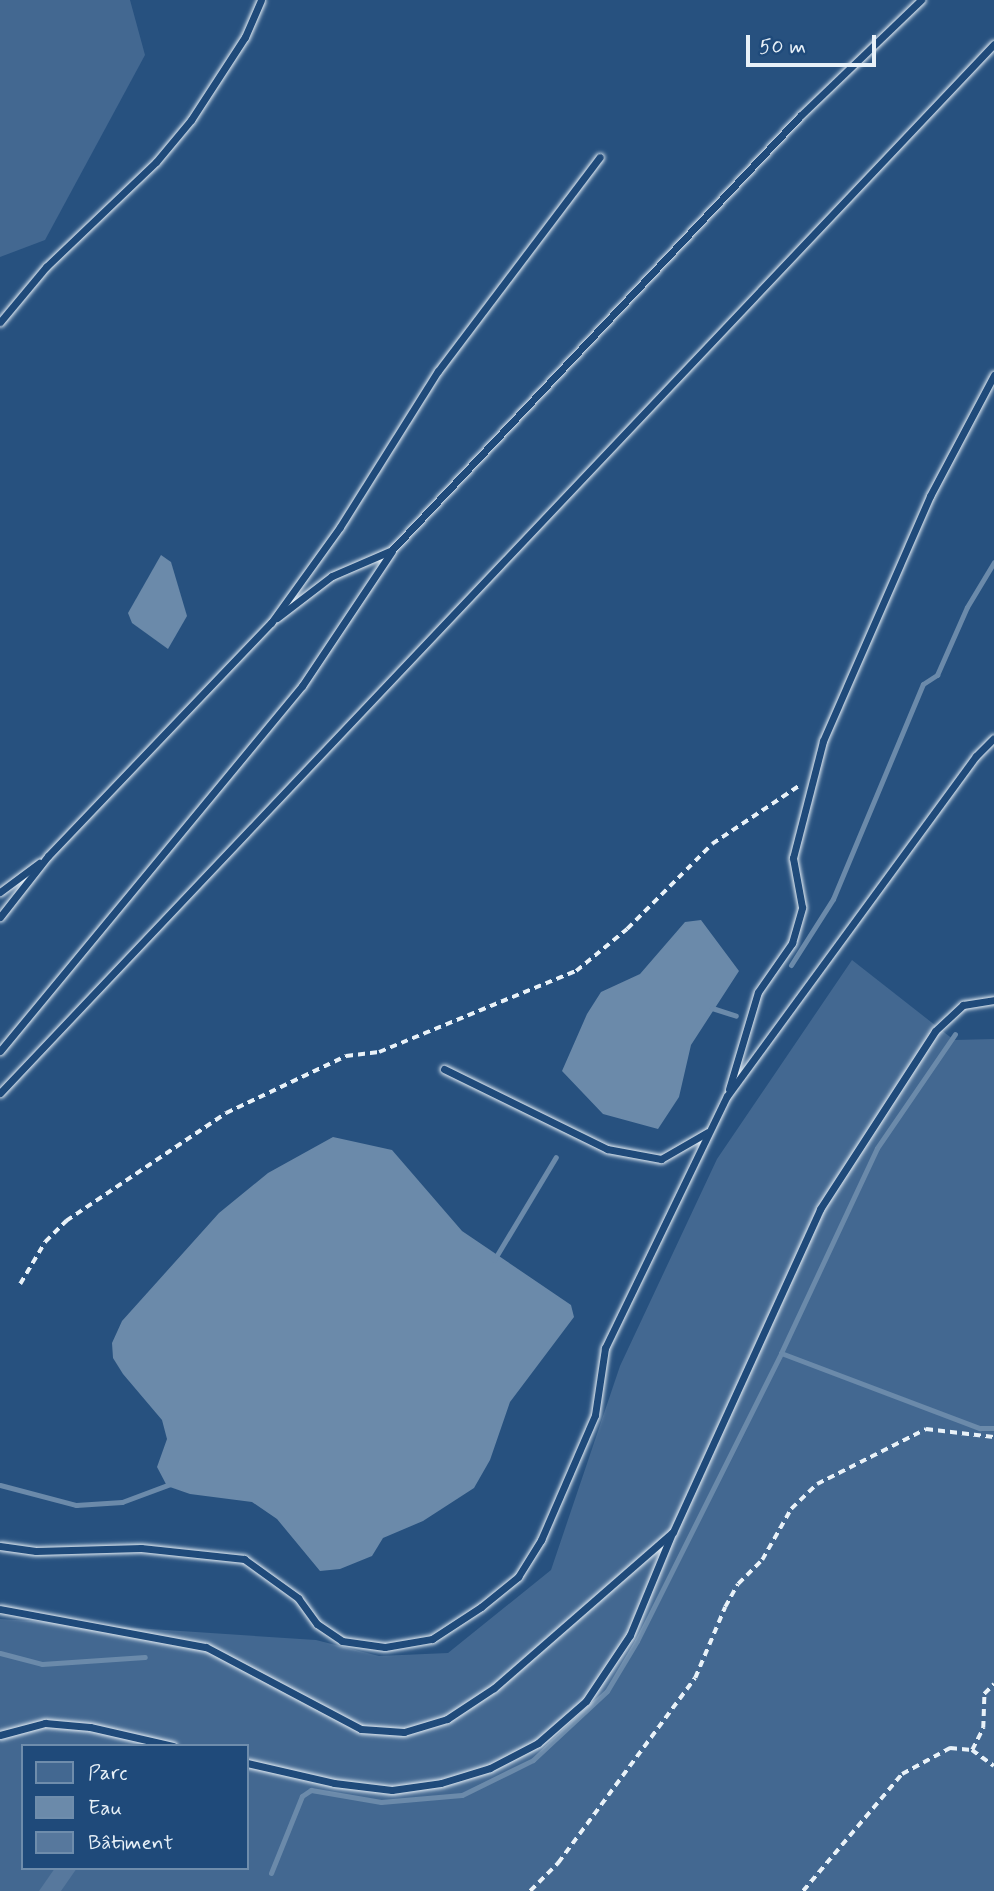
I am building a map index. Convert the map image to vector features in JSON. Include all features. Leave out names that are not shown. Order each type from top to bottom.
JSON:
[{"type":"lane","points":[[0,322],[46,267],[156,162],[191,120],[245,37],[261,0]]},
{"type":"lane","points":[[0,1051],[302,686],[392,550],[800,116],[921,0]]},
{"type":"lane","points":[[0,1093],[994,44]]},
{"type":"lane","points":[[0,917],[48,856],[271,623],[340,527],[438,371],[600,157]]},
{"type":"lane","points":[[727,1097],[758,992],[792,943],[799,919],[802,907],[793,858],[823,741],[930,496],[994,375]]},
{"type":"lane","points":[[271,623],[332,576],[392,550]]},
{"type":"lane","points":[[0,1546],[36,1551],[141,1548],[244,1559],[298,1598],[317,1624],[342,1641],[385,1647],[432,1639],[518,1577],[541,1540],[594,1415],[605,1348],[727,1097],[976,756],[994,738]]},
{"type":"lane","points":[[0,892],[48,856]]},
{"type":"lane","points":[[248,1763],[334,1783],[392,1790],[441,1783],[490,1768],[538,1743],[586,1701],[629,1635],[820,1209],[935,1031],[963,1005],[994,1000]]},
{"type":"lane","points":[[444,1069],[607,1149],[661,1159],[709,1131]]},
{"type":"lane","points":[[0,1609],[206,1647],[361,1729],[404,1732],[447,1719],[494,1688],[673,1532]]},
{"type":"lane","points":[[0,1735],[44,1723],[90,1727],[164,1744]]},
{"type":"path","points":[[20,1284],[45,1242],[66,1221],[226,1113],[346,1056],[379,1052],[576,971],[627,929],[712,844],[814,775]]},
{"type":"path","points":[[530,1891],[558,1863],[695,1678],[732,1595],[762,1560],[790,1509],[817,1485],[926,1429],[994,1437]]},
{"type":"path","points":[[972,1750],[983,1728],[984,1694],[994,1684]]},
{"type":"path","points":[[803,1891],[902,1774],[950,1748],[972,1750],[994,1766]]},
{"type":"green space","points":[[0,0],[130,0],[145,55],[45,240],[0,257]]},
{"type":"green space","points":[[852,960],[954,1040],[994,1039],[994,1891],[0,1891],[0,1619],[316,1640],[379,1656],[448,1653],[551,1570],[620,1366],[717,1159]]},
{"type":"water","points":[[161,555],[171,562],[187,616],[168,649],[132,623],[128,613]]},
{"type":"water","points":[[701,920],[739,971],[691,1045],[679,1097],[658,1129],[603,1114],[562,1071],[587,1014],[601,992],[640,974],[685,922]]},
{"type":"water","points":[[333,1137],[392,1150],[462,1231],[571,1305],[574,1317],[510,1402],[490,1460],[474,1488],[423,1521],[383,1538],[372,1556],[340,1569],[320,1571],[277,1519],[252,1502],[190,1494],[167,1486],[157,1467],[167,1439],[162,1420],[123,1374],[113,1358],[112,1343],[122,1321],[219,1213],[268,1173]]},
{"type":"building","points":[[54,1870],[76,1870],[61,1891],[39,1891]]},
{"type":"waterway","points":[[791,965],[833,899],[923,684],[937,675],[967,607],[994,562]]},
{"type":"waterway","points":[[712,1008],[736,1016]]},
{"type":"waterway","points":[[781,1353],[877,1148],[955,1034]]},
{"type":"waterway","points":[[494,1260],[556,1157]]},
{"type":"waterway","points":[[271,1873],[302,1796],[311,1790],[381,1802],[462,1795],[533,1760],[607,1691],[637,1641],[781,1353],[980,1428],[994,1428]]},
{"type":"waterway","points":[[0,1485],[76,1505],[122,1502],[173,1483]]},
{"type":"waterway","points":[[0,1653],[42,1664],[145,1657]]}]
